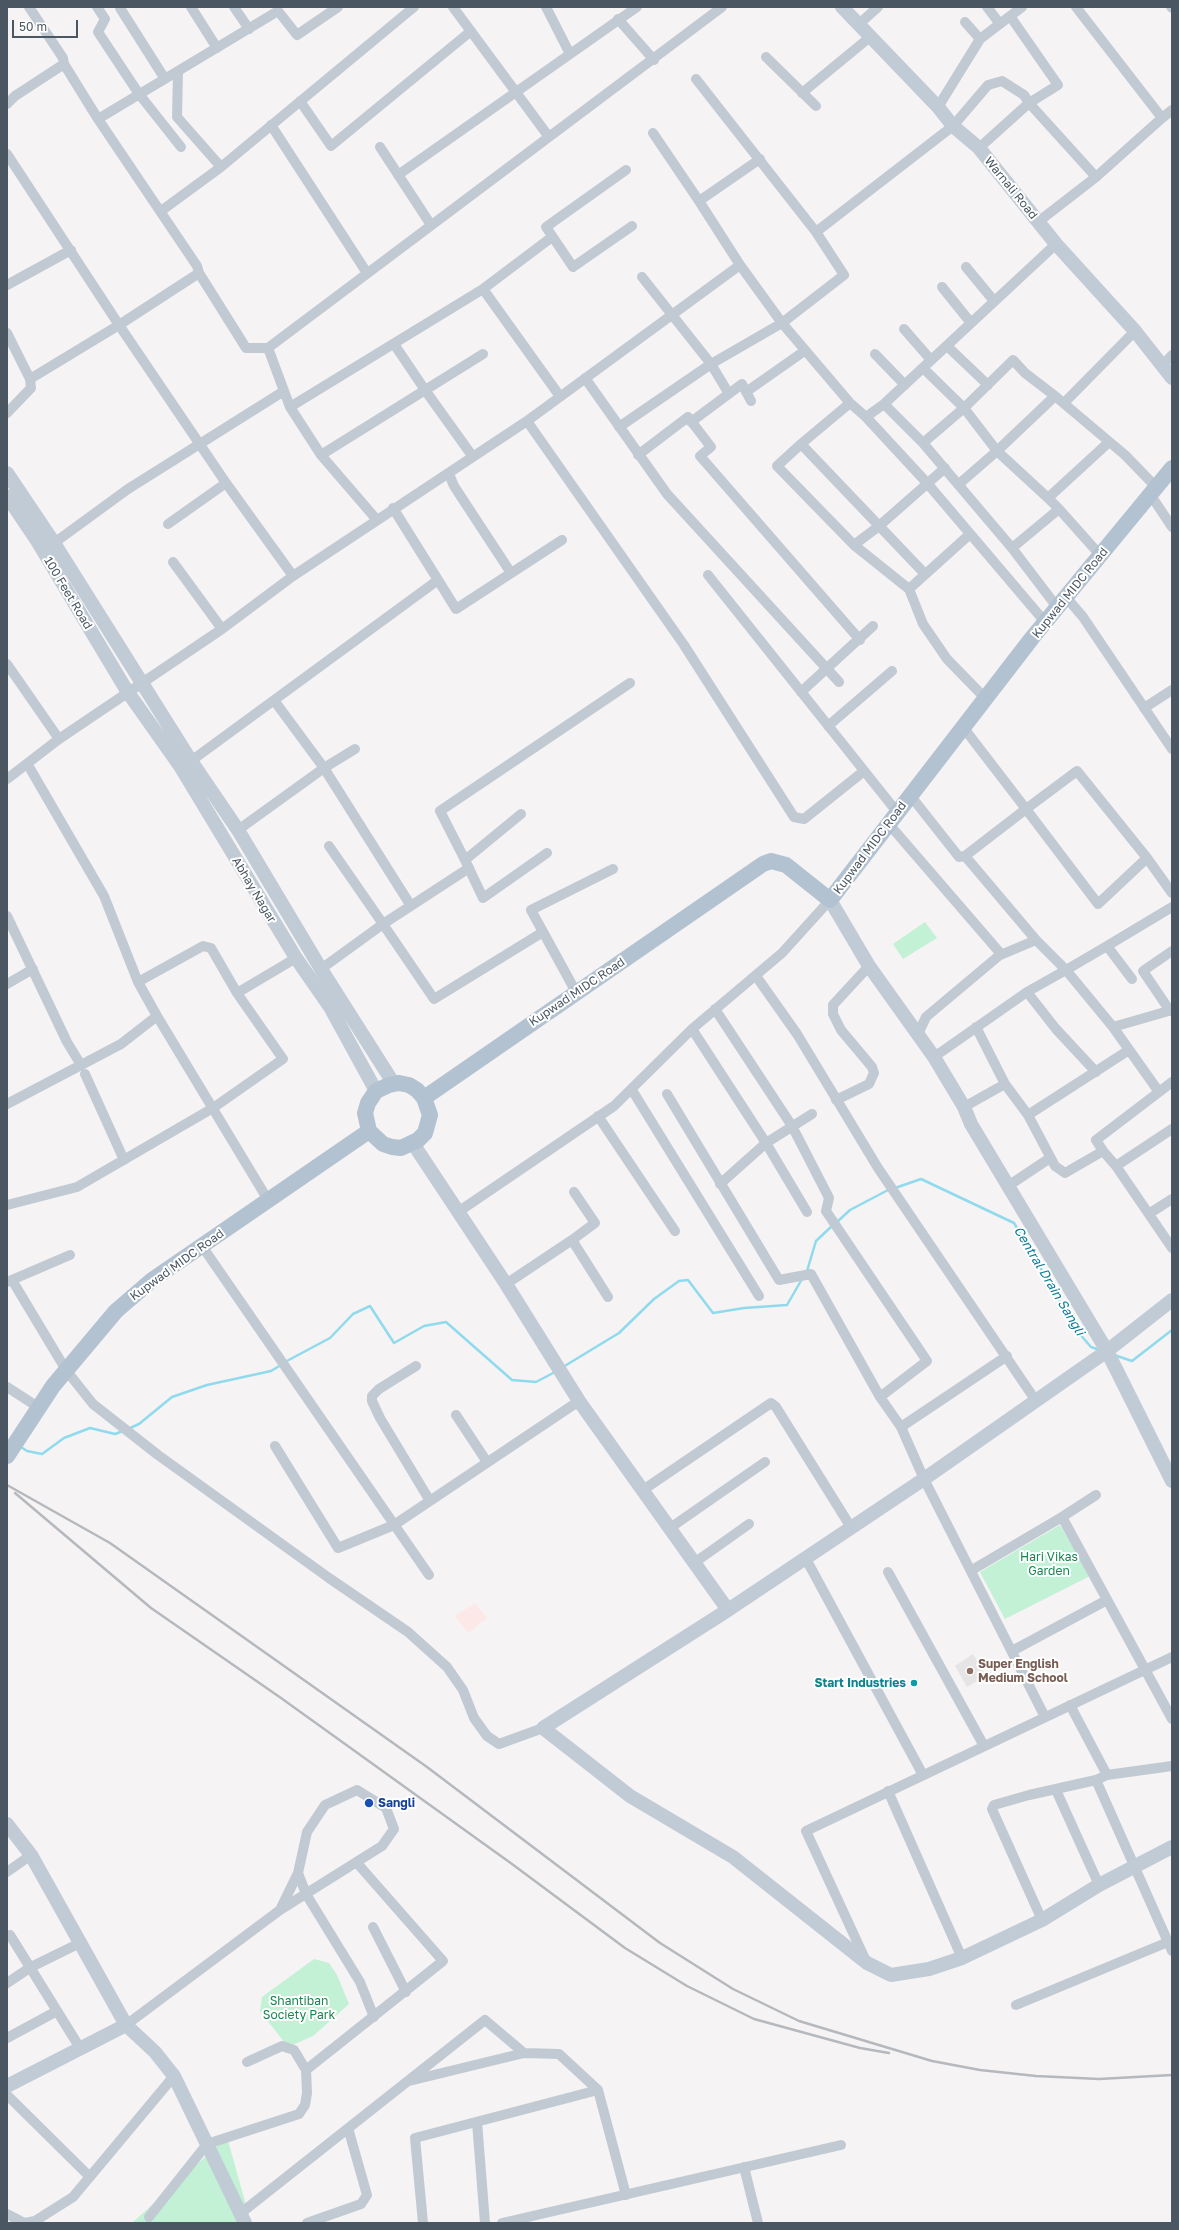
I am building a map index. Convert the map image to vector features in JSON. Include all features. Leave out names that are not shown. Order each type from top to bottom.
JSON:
[{"type":"main road","name":"Warnali Road","points":[[842,7],[938,107],[953,126],[979,148],[1056,244],[1135,331],[1167,360],[1172,378]]},
{"type":"main road","name":"Kupwad MIDC Road","points":[[424,1098],[763,864],[771,862],[786,865],[830,900],[1045,622],[1172,468]]},
{"type":"main road","points":[[7,473],[54,543],[191,761],[238,830],[321,969],[394,1084]]},
{"type":"main road","name":"100 Feet Road","points":[[7,496],[36,539],[128,691]]},
{"type":"main road","name":"Abhay Nagar","points":[[128,691],[180,766],[296,958],[330,1007],[376,1091]]},
{"type":"main road","points":[[830,900],[869,966],[934,1057],[964,1107],[971,1124],[1107,1351],[1172,1481]]},
{"type":"main road","points":[[394,1084],[409,1085],[418,1090],[424,1098],[429,1111],[429,1124],[418,1140],[401,1148],[392,1147],[382,1144],[369,1131],[365,1113],[368,1103],[376,1091],[394,1084]]},
{"type":"main road","name":"Kupwad MIDC Road","points":[[7,1456],[38,1407],[66,1370],[116,1311],[152,1280],[369,1131]]},
{"type":"main road","points":[[412,1142],[506,1284],[579,1401],[728,1610]]},
{"type":"main road","points":[[1172,1300],[1107,1351],[852,1529],[542,1728],[630,1796],[733,1857],[867,1963],[891,1975],[929,1969],[962,1958],[1042,1920],[1099,1885],[1172,1847]]},
{"type":"main road","points":[[7,1824],[31,1855],[82,1942],[126,2026],[155,2052],[174,2076],[243,2218]]},
{"type":"main road","points":[[7,2086],[126,2026]]},
{"type":"street","points":[[97,7],[105,19],[98,32],[139,94],[182,147]]},
{"type":"street","points":[[190,7],[217,48]]},
{"type":"street","points":[[234,7],[249,29]]},
{"type":"street","points":[[98,119],[249,29],[275,10],[296,35],[338,7]]},
{"type":"street","points":[[161,211],[220,167],[414,7]]},
{"type":"street","points":[[453,7],[549,137]]},
{"type":"street","points":[[546,7],[570,54]]},
{"type":"street","points":[[398,175],[637,7]]},
{"type":"street","points":[[32,8],[98,119],[197,266],[199,273],[246,348],[268,348],[654,60],[722,7]]},
{"type":"street","points":[[859,24],[878,7]]},
{"type":"street","points":[[987,7],[1000,24]]},
{"type":"street","points":[[938,107],[980,39],[1022,7]]},
{"type":"street","points":[[1076,7],[1162,118]]},
{"type":"street","points":[[120,8],[165,79]]},
{"type":"street","points":[[979,148],[1029,103],[1058,85],[1010,16]]},
{"type":"street","points":[[618,19],[654,60]]},
{"type":"street","points":[[966,22],[980,39]]},
{"type":"street","points":[[300,101],[331,146],[471,31]]},
{"type":"street","points":[[802,93],[870,37]]},
{"type":"street","points":[[766,57],[816,106]]},
{"type":"street","points":[[7,104],[15,96],[64,64]]},
{"type":"street","points":[[178,71],[177,117],[220,167]]},
{"type":"street","points":[[619,427],[711,364],[782,323],[844,275],[816,232],[696,79]]},
{"type":"street","points":[[816,232],[953,126],[988,85],[1002,81],[1024,94],[1029,103],[1096,177]]},
{"type":"street","points":[[1038,222],[1096,177],[1172,110]]},
{"type":"street","points":[[271,125],[367,273]]},
{"type":"street","points":[[653,133],[740,265],[782,323],[850,403],[866,417],[927,483],[1045,622]]},
{"type":"street","points":[[380,147],[431,225]]},
{"type":"street","points":[[7,154],[71,250],[118,325],[226,483],[293,576]]},
{"type":"street","points":[[699,201],[760,159]]},
{"type":"street","points":[[626,170],[546,227],[573,267],[632,226]]},
{"type":"street","points":[[290,407],[483,289],[552,237]]},
{"type":"street","points":[[866,417],[884,404],[905,385],[1056,244]]},
{"type":"street","points":[[7,285],[71,250]]},
{"type":"street","points":[[7,780],[28,765],[59,739],[222,629],[293,576],[393,508],[448,474],[527,421],[559,395],[585,378],[740,265]]},
{"type":"street","points":[[966,267],[994,301]]},
{"type":"street","points":[[30,379],[199,273]]},
{"type":"street","points":[[642,277],[711,364],[729,394]]},
{"type":"street","points":[[942,287],[970,323]]},
{"type":"street","points":[[483,289],[559,395]]},
{"type":"street","points":[[904,330],[932,360]]},
{"type":"street","points":[[1064,403],[1135,331]]},
{"type":"street","points":[[7,333],[30,379],[31,388],[7,413]]},
{"type":"street","points":[[394,344],[424,390],[473,457]]},
{"type":"street","points":[[947,346],[988,385]]},
{"type":"street","points":[[268,348],[290,407],[321,454],[377,520]]},
{"type":"street","points":[[691,422],[742,384],[749,397],[803,352]]},
{"type":"street","points":[[321,454],[483,354]]},
{"type":"street","points":[[875,354],[905,385]]},
{"type":"street","points":[[923,442],[964,408],[1013,360],[1025,373],[1064,403],[1125,455],[1153,491],[1172,527]]},
{"type":"street","points":[[923,368],[964,408],[997,451],[1048,498],[1100,555]]},
{"type":"street","points":[[585,378],[666,494],[839,682]]},
{"type":"street","points":[[54,543],[128,489],[284,391]]},
{"type":"street","points":[[959,484],[997,451],[1055,396]]},
{"type":"street","points":[[850,403],[777,466],[854,545],[909,589],[923,624],[943,653],[985,698]]},
{"type":"street","points":[[884,404],[923,442],[1012,548],[1062,602],[1083,617],[1172,749]]},
{"type":"street","points":[[638,455],[688,417],[711,447],[700,456],[860,640]]},
{"type":"street","points":[[527,421],[684,645],[794,817],[804,819],[864,771]]},
{"type":"street","points":[[1048,498],[1109,442]]},
{"type":"street","points":[[801,444],[925,574]]},
{"type":"street","points":[[854,545],[879,526],[945,468]]},
{"type":"street","points":[[448,474],[454,486],[511,573]]},
{"type":"street","points":[[168,524],[226,483]]},
{"type":"street","points":[[393,508],[456,609],[562,540]]},
{"type":"street","points":[[1012,548],[1058,509]]},
{"type":"street","points":[[909,589],[970,534]]},
{"type":"street","points":[[172,562],[222,629]]},
{"type":"street","points":[[708,575],[864,771],[892,818],[986,934],[1001,954],[998,956]]},
{"type":"street","points":[[191,761],[438,580]]},
{"type":"street","points":[[800,692],[860,640],[873,626]]},
{"type":"street","points":[[7,664],[59,739]]},
{"type":"street","points":[[828,726],[892,671]]},
{"type":"street","points":[[547,853],[483,898],[440,811],[630,683]]},
{"type":"street","points":[[1144,708],[1170,695]]},
{"type":"street","points":[[276,703],[324,768],[411,906]]},
{"type":"street","points":[[963,727],[1098,904],[1147,858]]},
{"type":"street","points":[[238,830],[324,768],[355,749]]},
{"type":"street","points":[[28,765],[104,896],[138,982],[268,1200]]},
{"type":"street","points":[[910,795],[959,857],[965,856],[1077,771],[1147,858],[1172,894]]},
{"type":"street","points":[[321,969],[383,924],[411,906],[467,864],[521,814]]},
{"type":"street","points":[[329,846],[434,999],[543,932]]},
{"type":"street","points":[[965,856],[1036,940],[1066,970],[1112,1027],[1159,1092]]},
{"type":"street","points":[[576,992],[531,910],[613,869]]},
{"type":"street","points":[[458,1212],[598,1116],[632,1090],[692,1029],[782,953],[830,900]]},
{"type":"street","points":[[934,1057],[1027,992],[1172,907]]},
{"type":"street","points":[[7,916],[67,1042],[83,1069],[124,1160]]},
{"type":"street","points":[[918,1034],[926,1017],[998,956],[1036,940]]},
{"type":"street","points":[[7,1205],[77,1187],[213,1108],[282,1059],[237,992],[211,948],[207,946],[138,982]]},
{"type":"street","points":[[1107,946],[1132,979]]},
{"type":"street","points":[[1112,1027],[1171,1010],[1143,971],[1172,951]]},
{"type":"street","points":[[237,992],[296,958]]},
{"type":"street","points":[[836,1100],[869,1084],[874,1074],[872,1067],[841,1030],[833,1014],[833,1005],[869,966]]},
{"type":"street","points":[[7,984],[33,968]]},
{"type":"street","points":[[756,976],[797,1034],[878,1168],[1007,1356],[1036,1401]]},
{"type":"street","points":[[1027,992],[1056,1029],[1096,1072]]},
{"type":"street","points":[[715,1009],[792,1126],[829,1198],[826,1211],[926,1361],[880,1397]]},
{"type":"street","points":[[7,1104],[83,1069],[121,1044],[157,1016]]},
{"type":"street","points":[[976,1027],[1005,1084],[1028,1115],[1055,1166],[1065,1173],[1102,1151]]},
{"type":"street","points":[[692,1029],[766,1143],[807,1212]]},
{"type":"street","points":[[1028,1115],[1129,1050]]},
{"type":"street","points":[[1172,1082],[1096,1140],[1102,1151],[1116,1166],[1150,1213],[1172,1248]]},
{"type":"street","points":[[964,1107],[1005,1084]]},
{"type":"street","points":[[632,1090],[759,1296]]},
{"type":"street","points":[[667,1094],[779,1280],[811,1274],[880,1397],[901,1427],[924,1479],[972,1570],[1045,1717]]},
{"type":"street","points":[[720,1184],[766,1143],[812,1114]]},
{"type":"street","points":[[598,1116],[675,1231]]},
{"type":"street","points":[[1116,1166],[1172,1129]]},
{"type":"street","points":[[1008,1186],[1050,1158]]},
{"type":"street","points":[[506,1284],[596,1223],[574,1192]]},
{"type":"street","points":[[1150,1213],[1172,1199]]},
{"type":"street","points":[[572,1240],[608,1297]]},
{"type":"street","points":[[202,1246],[429,1576]]},
{"type":"street","points":[[70,1255],[10,1281],[66,1370],[93,1404],[158,1455],[408,1632],[448,1667],[463,1690],[474,1718],[487,1736],[499,1744],[542,1728]]},
{"type":"street","points":[[901,1427],[1007,1356]]},
{"type":"street","points":[[416,1366],[379,1388],[372,1396],[372,1401],[380,1418],[430,1501]]},
{"type":"street","points":[[7,1387],[38,1407]]},
{"type":"street","points":[[275,1446],[338,1548],[394,1525],[579,1401]]},
{"type":"street","points":[[643,1490],[771,1403],[776,1407],[852,1529]]},
{"type":"street","points":[[456,1415],[487,1462]]},
{"type":"street","points":[[670,1528],[765,1462]]},
{"type":"street","points":[[972,1570],[1062,1517],[1096,1495]]},
{"type":"street","points":[[1062,1517],[1172,1719]]},
{"type":"street","points":[[694,1563],[749,1524]]},
{"type":"street","points":[[806,1559],[923,1775]]},
{"type":"street","points":[[888,1572],[984,1746]]},
{"type":"street","points":[[1012,1651],[1107,1600]]},
{"type":"street","points":[[867,1963],[806,1831],[1172,1657]]},
{"type":"street","points":[[1070,1706],[1107,1775]]},
{"type":"street","points":[[1042,1920],[992,1809],[994,1805],[1029,1795],[1096,1780],[1107,1775],[1172,1766]]},
{"type":"street","points":[[1016,2005],[1170,1946],[1136,1866],[1096,1780]]},
{"type":"street","points":[[126,2026],[280,1910],[382,1846],[394,1829],[386,1808],[356,1790],[325,1805],[307,1832],[298,1873],[280,1910]]},
{"type":"street","points":[[1056,1790],[1099,1885]]},
{"type":"street","points":[[888,1791],[962,1958]]},
{"type":"street","points":[[7,1872],[31,1855]]},
{"type":"street","points":[[306,2070],[374,2018],[443,1961],[357,1863]]},
{"type":"street","points":[[298,1873],[306,1894],[360,1982],[374,2018]]},
{"type":"street","points":[[373,1927],[406,1992]]},
{"type":"street","points":[[7,1937],[10,1935],[80,2048]]},
{"type":"street","points":[[7,1983],[31,1967],[82,1942]]},
{"type":"street","points":[[7,2038],[57,2011]]},
{"type":"street","points":[[243,2218],[348,2128],[486,2020],[524,2053]]},
{"type":"street","points":[[149,2217],[207,2144],[299,2114],[305,2105],[307,2093],[306,2070],[294,2050],[282,2046],[247,2062]]},
{"type":"street","points":[[406,2082],[524,2053],[559,2054],[598,2090],[626,2195]]},
{"type":"street","points":[[7,2214],[24,2223],[34,2221],[73,2197],[174,2076]]},
{"type":"street","points":[[423,2223],[415,2138],[598,2090]]},
{"type":"street","points":[[7,2095],[90,2177]]},
{"type":"street","points":[[476,2122],[485,2223]]},
{"type":"street","points":[[306,2223],[361,2204],[367,2195],[348,2128]]},
{"type":"street","points":[[502,2223],[841,2145]]},
{"type":"street","points":[[744,2167],[758,2223]]},
{"type":"shaded area","points":[[475,1603],[487,1618],[468,1633],[455,1616]]},
{"type":"shaded area","name":"Super English Medium School","points":[[973,1654],[986,1676],[967,1687],[955,1666]]},
{"type":"green space","points":[[925,922],[937,938],[903,959],[893,944]]},
{"type":"green space","name":"Hari Vikas Garden","points":[[1060,1525],[1090,1576],[1005,1619],[980,1572]]},
{"type":"green space","name":"Shantiban Society Park","points":[[314,1959],[329,1963],[337,1975],[349,2004],[313,2036],[288,2047],[260,2011],[262,1997]]},
{"type":"green space","points":[[227,2137],[251,2223],[132,2223]]},
{"type":"waterway","name":"Central Drain Sangli","points":[[895,1188],[921,1179],[1014,1223],[1078,1332],[1091,1347],[1100,1350]]},
{"type":"waterway","name":"Central Drain Sangli","points":[[837,1222],[850,1210],[890,1189]]},
{"type":"waterway","name":"Central Drain Sangli","points":[[807,1271],[816,1241],[833,1225]]},
{"type":"waterway","name":"Central Drain Sangli","points":[[563,1367],[619,1333],[654,1299],[679,1281],[688,1280],[713,1313],[744,1308],[787,1305],[802,1279]]},
{"type":"waterway","name":"Central Drain Sangli","points":[[285,1362],[330,1338],[353,1314],[370,1306],[394,1343],[424,1326],[446,1322],[512,1380],[536,1382],[555,1372]]},
{"type":"waterway","name":"Central Drain Sangli","points":[[1114,1355],[1132,1361],[1172,1330]]},
{"type":"waterway","name":"Central Drain Sangli","points":[[128,1429],[139,1424],[172,1397],[207,1385],[271,1371],[281,1365]]},
{"type":"waterway","name":"Central Drain Sangli","points":[[21,1447],[27,1451],[42,1454],[64,1438],[90,1428],[115,1434],[123,1431]]},
{"type":"railway","points":[[7,1485],[110,1543],[427,1767],[660,1943],[733,1989],[799,2021],[932,2061],[980,2070],[1036,2076],[1099,2079],[1172,2075]]},
{"type":"railway","points":[[15,1493],[151,1608],[281,1698],[512,1864],[625,1948],[687,1986],[754,2019],[860,2048],[889,2053]]},
{"type":"place","name":"Super English Medium School","points":[[970,1671]]},
{"type":"place","name":"Start Industries","points":[[914,1683]]},
{"type":"place","name":"Sangli","points":[[369,1803]]}]
